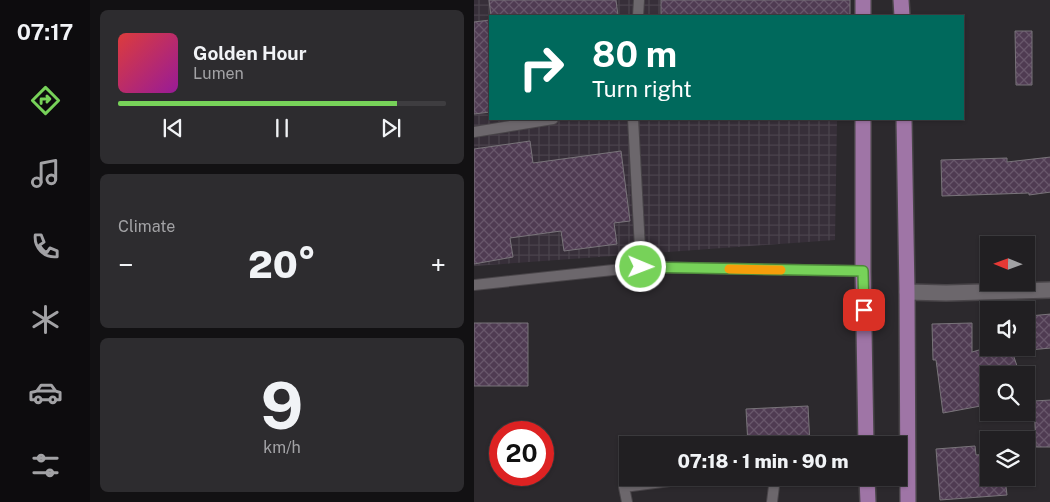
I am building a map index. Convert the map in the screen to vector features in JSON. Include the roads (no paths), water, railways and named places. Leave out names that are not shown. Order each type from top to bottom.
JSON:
[{"type":"main road","points":[[863,0],[863,15]]},
{"type":"main road","points":[[902,0],[902,15]]},
{"type":"main road","points":[[863,120],[866,436]]},
{"type":"main road","points":[[904,120],[907,292],[904,436]]},
{"type":"main road","points":[[867,486],[868,502]]},
{"type":"main road","points":[[906,486],[908,502]]},
{"type":"street","points":[[907,292],[946,293],[1050,290]]},
{"type":"lane","points":[[638,15],[639,0]]},
{"type":"lane","points":[[474,132],[546,120]]},
{"type":"lane","points":[[633,120],[641,267]]},
{"type":"lane","points":[[474,286],[641,267],[863,271]]},
{"type":"lane","points":[[624,486],[627,502]]},
{"type":"lane","points":[[772,502],[774,486]]}]
